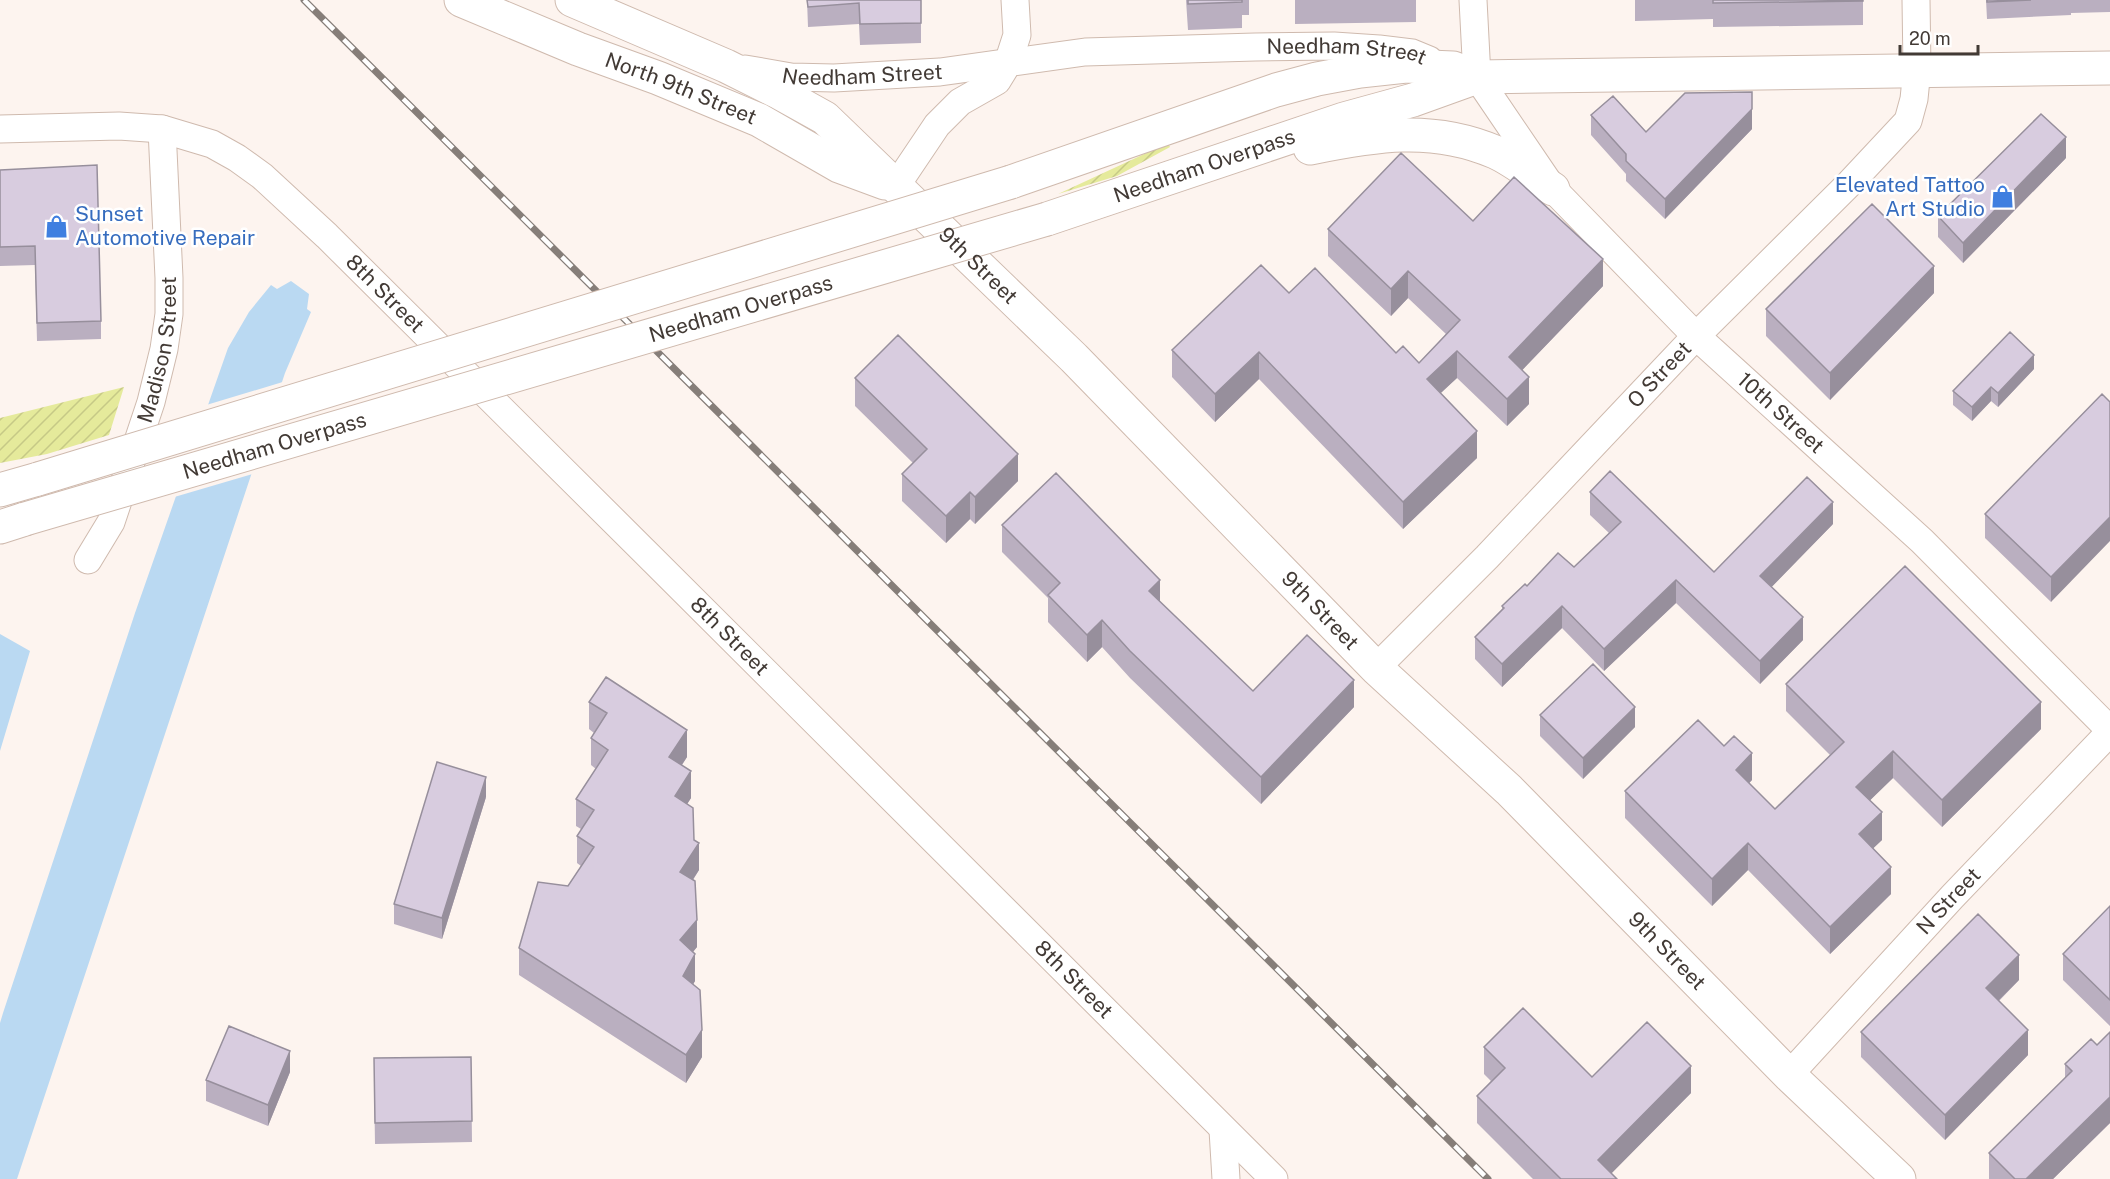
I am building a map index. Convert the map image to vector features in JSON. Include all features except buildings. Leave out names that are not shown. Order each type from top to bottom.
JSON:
[{"type":"main road","name":"North 9th Street","points":[[461,0],[759,120],[838,166],[896,186]]},
{"type":"main road","name":"North 9th Street","points":[[572,0],[726,66]]},
{"type":"main road","name":"9th Street","points":[[726,66],[825,118],[1074,358],[1376,668],[1509,790],[1789,1075],[1899,1179]]},
{"type":"main road","name":"Needham Overpass","points":[[0,490],[1011,182],[1276,90],[1360,71],[1406,66],[1465,73]]},
{"type":"main road","name":"Needham Street","points":[[1465,73],[2110,68]]},
{"type":"main road","name":"Needham Overpass","points":[[13,523],[1047,219],[1344,119],[1413,100],[1465,73]]},
{"type":"main road","points":[[1170,178],[1336,143],[1375,137],[1432,134],[1453,138],[1497,153],[1552,189]]},
{"type":"street","points":[[896,186],[937,125],[960,102],[997,81],[1008,63],[1017,35],[1016,0]]},
{"type":"street","points":[[1465,73],[1473,0]]},
{"type":"street","name":"O Street","points":[[1376,668],[1487,557],[1696,336],[1850,183],[1908,121],[1914,99],[1917,69],[1916,0]]},
{"type":"street","name":"Needham Street","points":[[726,66],[791,77],[819,78],[940,72],[1085,52],[1334,46],[1412,53],[1465,73]]},
{"type":"street","name":"10th Street","points":[[1465,73],[1552,189],[1696,336],[1922,541],[2110,731]]},
{"type":"street","name":"8th Street","points":[[0,129],[119,126],[162,129],[212,144],[262,176],[319,229],[745,651],[1274,1179]]},
{"type":"street","name":"Madison Street","points":[[88,560],[111,522],[151,402],[164,349],[169,314],[169,278],[162,129]]},
{"type":"street","name":"N Street","points":[[1789,1075],[1952,897],[2110,731]]},
{"type":"street","points":[[1223,1130],[1226,1179]]},
{"type":"green space","points":[[1168,143],[1170,147],[1117,176],[1058,194]]},
{"type":"green space","points":[[124,387],[109,435],[47,454],[0,463],[0,418]]},
{"type":"water","points":[[291,281],[309,294],[307,309],[311,312],[285,373],[17,1179],[0,1179],[0,1023],[3,1013],[135,613],[228,348],[249,312],[271,285],[277,289]]},
{"type":"water","points":[[0,634],[30,651],[0,751]]},
{"type":"pier","points":[[286,381],[256,473],[171,498],[203,406]]},
{"type":"railway","points":[[304,0],[1488,1179]]},
{"type":"place","name":"Elevated Tattoo Art Studio","points":[[2003,197]]},
{"type":"place","name":"Sunset Automotive Repair","points":[[57,226]]}]
